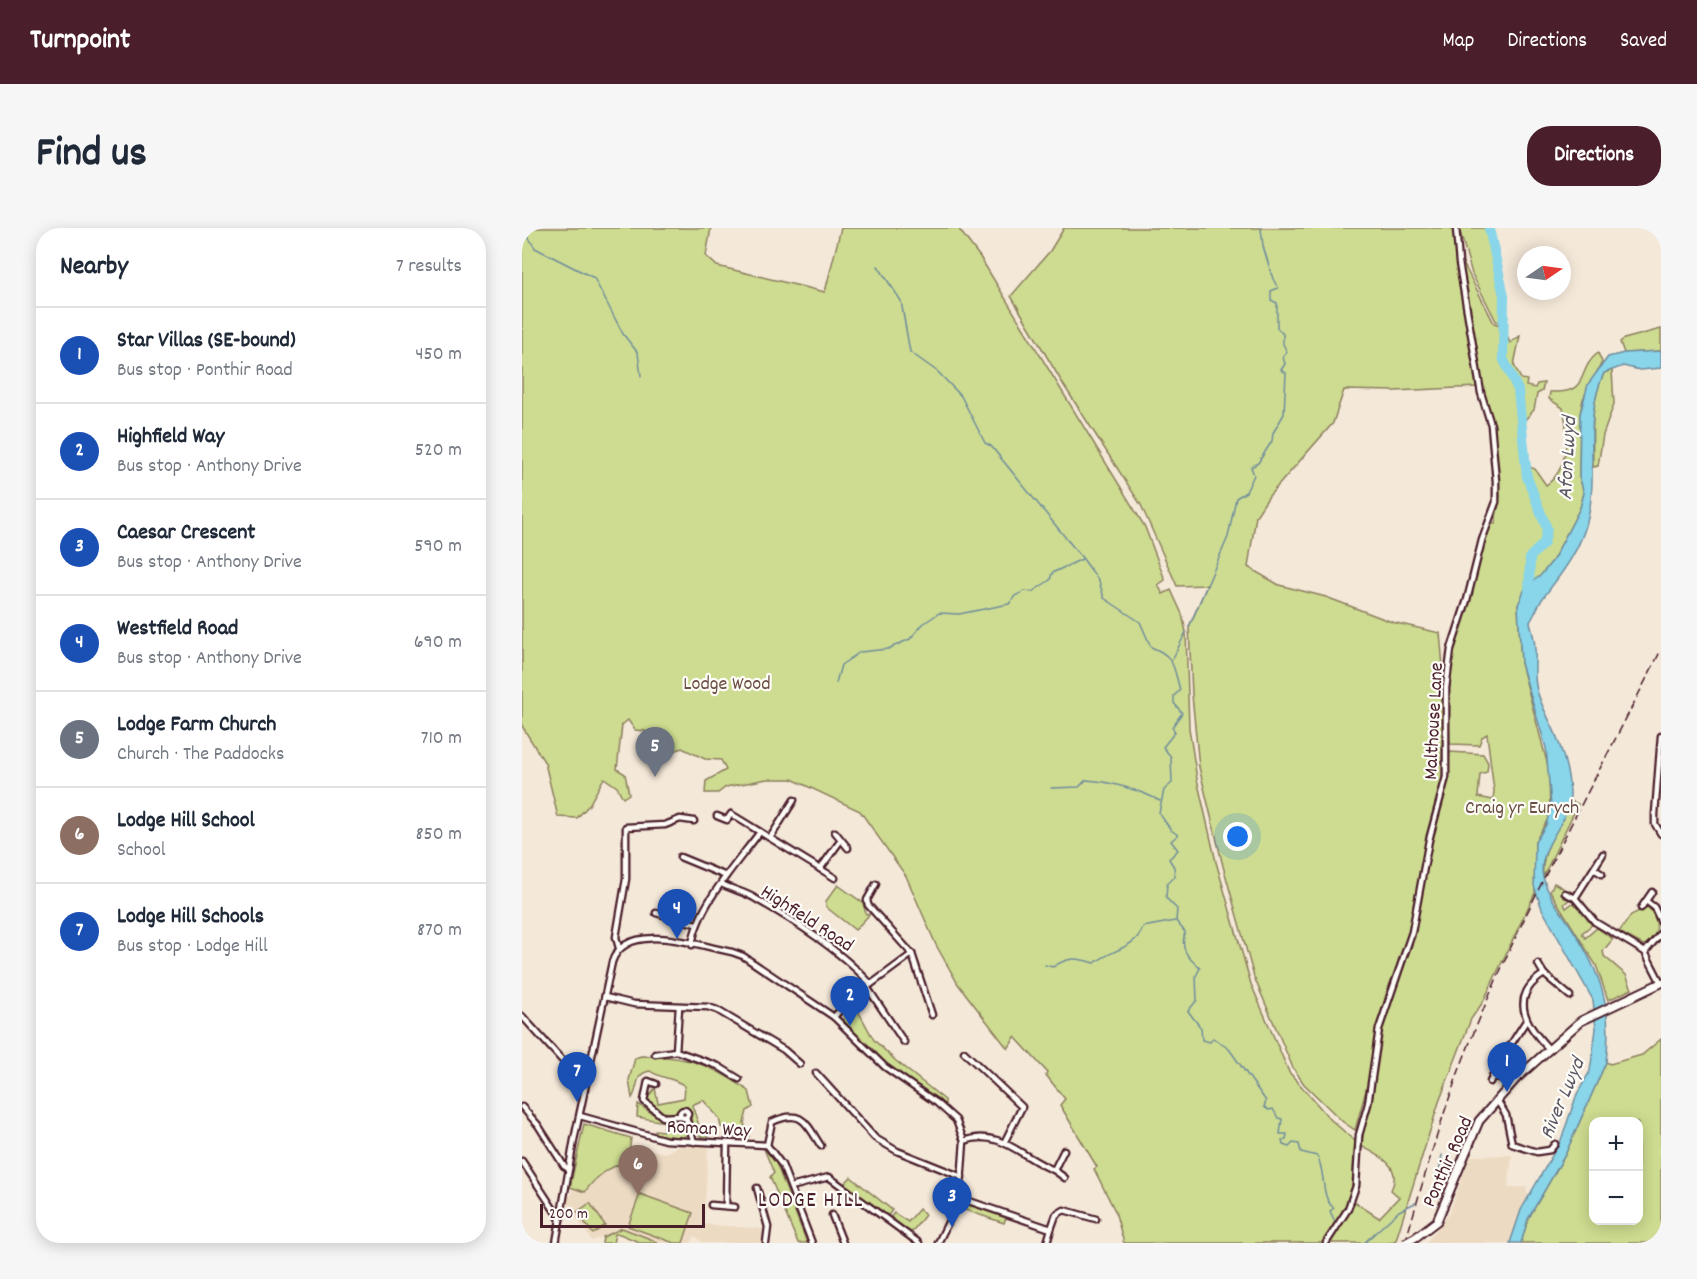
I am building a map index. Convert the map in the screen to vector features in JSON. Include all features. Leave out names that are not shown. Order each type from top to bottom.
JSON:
[{"type":"main road","name":"Ponthir Road","points":[[1405,1243],[1437,1221],[1479,1121],[1548,1048],[1568,1030],[1593,1015],[1661,983]]},
{"type":"street","name":"Malthouse Lane","points":[[1326,1243],[1348,1209],[1356,1186],[1359,1135],[1368,1104],[1379,1029],[1412,932],[1429,840],[1446,777],[1446,688],[1451,649],[1467,600],[1482,540],[1496,502],[1491,425],[1481,393],[1457,251],[1456,228]]},
{"type":"street","points":[[1661,736],[1655,814],[1655,824],[1661,834]]},
{"type":"street","points":[[770,838],[794,800]]},
{"type":"street","points":[[717,816],[727,820],[730,814],[835,878]]},
{"type":"street","points":[[620,948],[616,937],[626,879],[626,827],[665,825],[680,819],[694,821]]},
{"type":"street","points":[[692,945],[696,924],[726,876],[760,832]]},
{"type":"street","points":[[835,832],[848,848]]},
{"type":"street","points":[[820,869],[841,840]]},
{"type":"street","points":[[1575,898],[1604,854]]},
{"type":"street","points":[[680,857],[726,876]]},
{"type":"street","points":[[1594,869],[1602,874]]},
{"type":"street","name":"Highfield Road","points":[[722,884],[753,897],[802,926],[852,963],[904,1042]]},
{"type":"street","points":[[876,884],[867,900],[868,905],[912,954],[932,1015]]},
{"type":"street","points":[[1641,908],[1652,892]]},
{"type":"street","points":[[1565,893],[1575,898],[1594,922],[1645,952],[1661,983]]},
{"type":"street","points":[[1646,901],[1654,907],[1661,922]]},
{"type":"street","points":[[656,913],[696,924]]},
{"type":"street","points":[[1645,952],[1661,933]]},
{"type":"street","points":[[556,1243],[584,1091],[614,956],[620,948],[632,940],[646,937],[743,956],[834,1017],[885,1066],[952,1115],[960,1126],[964,1140],[960,1198],[938,1243]]},
{"type":"street","points":[[834,1017],[869,986],[912,954]]},
{"type":"street","points":[[1538,964],[1544,974],[1570,996]]},
{"type":"street","points":[[1544,974],[1534,981],[1525,998],[1526,1021],[1548,1048]]},
{"type":"street","points":[[1564,990],[1570,986]]},
{"type":"street","points":[[605,997],[633,1004],[708,1007],[717,1010],[784,1050],[800,1064]]},
{"type":"street","points":[[676,1051],[679,1007]]},
{"type":"street","points":[[522,1016],[571,1070],[584,1091]]},
{"type":"street","points":[[1490,1082],[1507,1048],[1526,1021]]},
{"type":"street","points":[[655,1054],[676,1051],[718,1066],[739,1079]]},
{"type":"street","points":[[964,1052],[1022,1107],[1005,1141]]},
{"type":"street","points":[[816,1073],[875,1138],[897,1151],[962,1177]]},
{"type":"street","points":[[1493,1076],[1503,1079]]},
{"type":"street","points":[[656,1084],[648,1082],[644,1101],[663,1117],[683,1117],[694,1142]]},
{"type":"street","points":[[1497,1100],[1506,1115],[1512,1144],[1537,1152],[1550,1150],[1555,1144]]},
{"type":"street","points":[[522,1107],[538,1125],[564,1166],[569,1168]]},
{"type":"street","name":"Roman Way","points":[[580,1116],[647,1137],[694,1142],[767,1145],[778,1156],[812,1243]]},
{"type":"street","points":[[767,1145],[772,1122],[793,1116],[804,1120],[821,1146]]},
{"type":"street","points":[[964,1140],[973,1138],[1005,1141],[1035,1163],[1054,1170],[1065,1178]]},
{"type":"street","points":[[726,1206],[727,1143]]},
{"type":"street","points":[[1054,1170],[1064,1150]]},
{"type":"street","points":[[522,1161],[560,1220]]},
{"type":"street","points":[[791,1187],[829,1177],[919,1243]]},
{"type":"street","points":[[757,1188],[768,1227],[766,1243]]},
{"type":"street","points":[[960,1198],[1051,1229]]},
{"type":"street","points":[[711,1205],[735,1207]]},
{"type":"street","points":[[1047,1243],[1056,1215],[1064,1210],[1096,1219]]},
{"type":"street","points":[[832,1215],[843,1243]]},
{"type":"shaded area","points":[[632,1146],[665,1153],[679,1146],[708,1146],[704,1224],[763,1229],[761,1243],[703,1243],[695,1236],[691,1243],[649,1243],[617,1229],[592,1241],[573,1213],[574,1206],[567,1205],[568,1197],[571,1196],[573,1188],[585,1192],[591,1182],[619,1163],[628,1162]]},
{"type":"shaded area","points":[[1512,1155],[1508,1188],[1526,1187],[1528,1196],[1510,1243],[1426,1243],[1449,1214],[1470,1156]]},
{"type":"green space","name":"Lodge Wood","points":[[522,228],[711,228],[706,256],[717,266],[825,292],[841,228],[958,228],[980,257],[1145,527],[1165,580],[1158,585],[1163,594],[1171,590],[1182,614],[1186,632],[1189,728],[1197,779],[1216,862],[1251,984],[1289,1072],[1330,1119],[1355,1141],[1352,1187],[1345,1207],[1322,1243],[1124,1243],[1115,1211],[1094,1169],[1097,1167],[1060,1105],[1065,1099],[1046,1075],[1047,1072],[1015,1037],[1008,1049],[958,984],[936,945],[906,876],[860,811],[792,779],[767,779],[726,787],[718,793],[705,793],[706,781],[726,770],[721,760],[705,759],[682,748],[653,759],[645,731],[635,730],[628,720],[622,725],[617,769],[625,774],[629,794],[623,798],[617,787],[604,778],[589,805],[577,818],[558,817],[545,763],[522,726]]},
{"type":"green space","points":[[1064,228],[1453,228],[1477,387],[1395,391],[1344,390],[1333,423],[1269,496],[1256,516],[1248,567],[1279,585],[1326,597],[1392,622],[1440,633],[1444,678],[1442,781],[1428,833],[1409,933],[1386,994],[1378,1024],[1370,1076],[1355,1130],[1343,1122],[1304,1084],[1293,1068],[1254,977],[1223,866],[1199,767],[1192,695],[1189,627],[1207,585],[1177,586],[1141,505],[1063,384],[1011,296],[1050,251]]},
{"type":"green space","points":[[1459,228],[1489,228],[1504,296],[1504,324],[1496,321],[1472,274]]},
{"type":"green space","name":"Craig yr Eurych","points":[[1461,259],[1494,323],[1504,326],[1510,343],[1520,336],[1514,365],[1521,379],[1527,380],[1526,386],[1535,388],[1537,384],[1544,383],[1542,391],[1537,394],[1534,410],[1523,422],[1527,466],[1535,469],[1546,485],[1559,470],[1566,439],[1563,408],[1549,399],[1550,392],[1563,392],[1578,385],[1591,360],[1598,353],[1602,362],[1583,399],[1580,414],[1579,476],[1584,493],[1580,508],[1553,560],[1518,605],[1521,663],[1549,770],[1550,815],[1535,842],[1535,893],[1483,1002],[1471,1019],[1439,1102],[1396,1240],[1389,1243],[1330,1243],[1354,1203],[1379,1218],[1399,1197],[1391,1190],[1394,1182],[1392,1168],[1375,1153],[1361,1146],[1383,1022],[1415,937],[1428,851],[1445,792],[1450,752],[1483,754],[1488,763],[1487,772],[1480,774],[1478,797],[1493,800],[1494,791],[1487,734],[1482,737],[1479,745],[1450,744],[1448,702],[1454,644],[1469,604],[1478,560],[1491,524],[1495,524],[1500,496],[1494,424],[1484,397]]},
{"type":"green space","points":[[1661,329],[1661,351],[1624,353],[1620,342],[1624,339]]},
{"type":"green space","points":[[1612,370],[1614,404],[1603,435],[1598,466],[1593,467],[1593,419],[1596,397],[1604,373]]},
{"type":"green space","points":[[1569,800],[1578,804],[1543,877],[1548,847]]},
{"type":"green space","points":[[1554,883],[1563,888],[1563,897],[1569,900],[1564,904],[1566,908],[1574,902],[1592,925],[1582,933],[1585,938],[1597,928],[1613,939],[1603,951],[1604,956],[1626,975],[1632,989],[1608,1000],[1596,965],[1550,891]]},
{"type":"green space","points":[[838,885],[863,903],[866,914],[870,914],[855,930],[826,907],[826,901]]},
{"type":"green space","points":[[1647,907],[1654,916],[1657,928],[1653,939],[1643,945],[1619,932],[1631,915]]},
{"type":"green space","points":[[856,1007],[874,1040],[896,1061],[945,1100],[945,1106],[879,1058],[844,1021],[844,1015]]},
{"type":"green space","points":[[1661,1039],[1661,1243],[1521,1243],[1528,1219],[1565,1155],[1606,1062],[1610,1064],[1642,1055]]},
{"type":"green space","points":[[658,1056],[698,1063],[722,1074],[749,1091],[753,1107],[747,1111],[744,1123],[749,1136],[730,1138],[731,1129],[721,1127],[719,1118],[703,1100],[692,1105],[701,1131],[713,1132],[705,1138],[694,1130],[688,1108],[680,1108],[677,1114],[663,1112],[649,1102],[648,1097],[655,1088],[658,1103],[684,1098],[685,1086],[650,1071],[645,1072],[639,1078],[632,1098],[629,1080],[635,1058]]},
{"type":"green space","points":[[638,1104],[661,1119],[682,1124],[687,1134],[683,1138],[655,1134],[655,1130],[663,1131],[665,1122],[637,1117]]},
{"type":"green space","points":[[584,1124],[631,1138],[628,1162],[604,1172],[585,1192],[570,1187]]},
{"type":"green space","points":[[764,1149],[775,1160],[807,1243],[798,1243],[770,1177],[774,1173]]},
{"type":"green space","points":[[851,1177],[892,1210],[888,1216],[844,1184]]},
{"type":"green space","points":[[640,1194],[693,1213],[683,1243],[674,1243],[628,1226]]},
{"type":"green space","points":[[590,1203],[605,1225],[593,1234],[577,1212]]},
{"type":"green space","points":[[967,1204],[1006,1218],[1004,1223],[962,1209]]},
{"type":"green space","points":[[919,1209],[925,1215],[911,1233],[890,1218],[894,1213],[908,1222]]},
{"type":"green space","points":[[622,1228],[657,1243],[641,1243],[615,1234],[613,1243],[602,1243],[603,1237]]},
{"type":"water","points":[[1661,351],[1661,368],[1640,370],[1623,366],[1604,373],[1597,391],[1594,409],[1591,499],[1585,529],[1570,560],[1541,601],[1530,622],[1535,646],[1537,690],[1560,746],[1570,792],[1566,814],[1545,855],[1542,866],[1543,877],[1551,897],[1591,960],[1606,1008],[1608,1043],[1606,1062],[1565,1155],[1528,1219],[1521,1243],[1510,1243],[1521,1210],[1561,1140],[1577,1094],[1590,1071],[1596,1029],[1593,1000],[1542,909],[1534,886],[1535,842],[1546,825],[1551,806],[1546,748],[1521,663],[1518,605],[1526,586],[1540,576],[1553,560],[1580,508],[1584,493],[1579,476],[1580,414],[1588,384],[1608,357],[1624,353]]},
{"type":"waterway","points":[[528,228],[527,235],[535,248],[594,278],[623,334],[638,353],[641,376]]},
{"type":"waterway","points":[[1189,627],[1228,537],[1236,498],[1246,492],[1254,475],[1251,467],[1258,463],[1272,441],[1273,433],[1284,414],[1286,373],[1281,370],[1285,364],[1283,357],[1287,352],[1283,344],[1283,334],[1277,328],[1277,303],[1271,300],[1271,291],[1278,288],[1263,246],[1261,228]]},
{"type":"waterway","points":[[1489,228],[1504,296],[1503,358],[1518,390],[1527,477],[1547,529],[1544,543],[1530,557],[1529,598]]},
{"type":"waterway","points":[[878,266],[901,301],[910,352],[938,372],[961,396],[985,443],[991,446],[1083,559],[1099,581],[1104,598],[1140,622],[1151,647],[1165,654],[1172,663],[1180,690],[1174,696],[1174,703],[1182,713],[1172,727],[1175,732],[1163,747],[1171,757],[1172,783],[1164,790],[1159,813],[1171,830],[1178,835],[1171,841],[1178,850],[1169,859],[1174,867],[1175,877],[1167,883],[1166,898],[1177,909],[1176,921],[1185,932],[1184,948],[1191,960],[1200,968],[1196,976],[1197,1000],[1188,1011],[1201,1028],[1202,1040],[1210,1042],[1213,1038],[1229,1049],[1266,1101],[1264,1107],[1269,1110],[1273,1109],[1278,1118],[1282,1119],[1280,1134],[1287,1134],[1286,1139],[1282,1140],[1283,1145],[1289,1147],[1293,1143],[1299,1144],[1301,1152],[1317,1156],[1327,1198],[1334,1208],[1330,1211],[1335,1222]]},
{"type":"waterway","points":[[836,683],[841,665],[860,652],[888,649],[910,639],[923,624],[939,613],[959,614],[1009,604],[1015,596],[1025,591],[1032,592],[1050,580],[1052,573],[1082,559]]},
{"type":"waterway","points":[[1172,660],[1186,632]]},
{"type":"waterway","points":[[1051,788],[1079,787],[1086,780],[1095,781],[1134,790],[1160,801]]},
{"type":"waterway","points":[[1045,965],[1053,967],[1073,959],[1095,963],[1135,940],[1143,927],[1175,921]]},
{"type":"waterway","points":[[1425,1201],[1436,1189],[1442,1155]]},
{"type":"waterway","points":[[1364,1243],[1399,1211],[1415,1203]]},
{"type":"waterway","points":[[1330,1243],[1338,1231]]},
{"type":"railway","points":[[1405,1243],[1447,1105],[1484,1007],[1531,904],[1661,650]]},
{"type":"place","name":"Lodge Farm Church","points":[[655,777]]},
{"type":"place","name":"Westfield Road","points":[[677,939]]},
{"type":"place","name":"Highfield Way","points":[[850,1026]]},
{"type":"place","name":"Star Villas (SE-bound)","points":[[1507,1092]]},
{"type":"place","name":"Lodge Hill Schools","points":[[577,1102]]},
{"type":"place","name":"Lodge Hill School","points":[[638,1195]]},
{"type":"place","name":"Caesar Crescent","points":[[952,1227]]},
{"type":"district","name":"LODGE HILL","points":[[811,1199]]},
{"type":"water label","name":"Afon Lwyd","points":[[1566,458]]},
{"type":"water label","name":"River Lwyd","points":[[1561,1098]]}]
